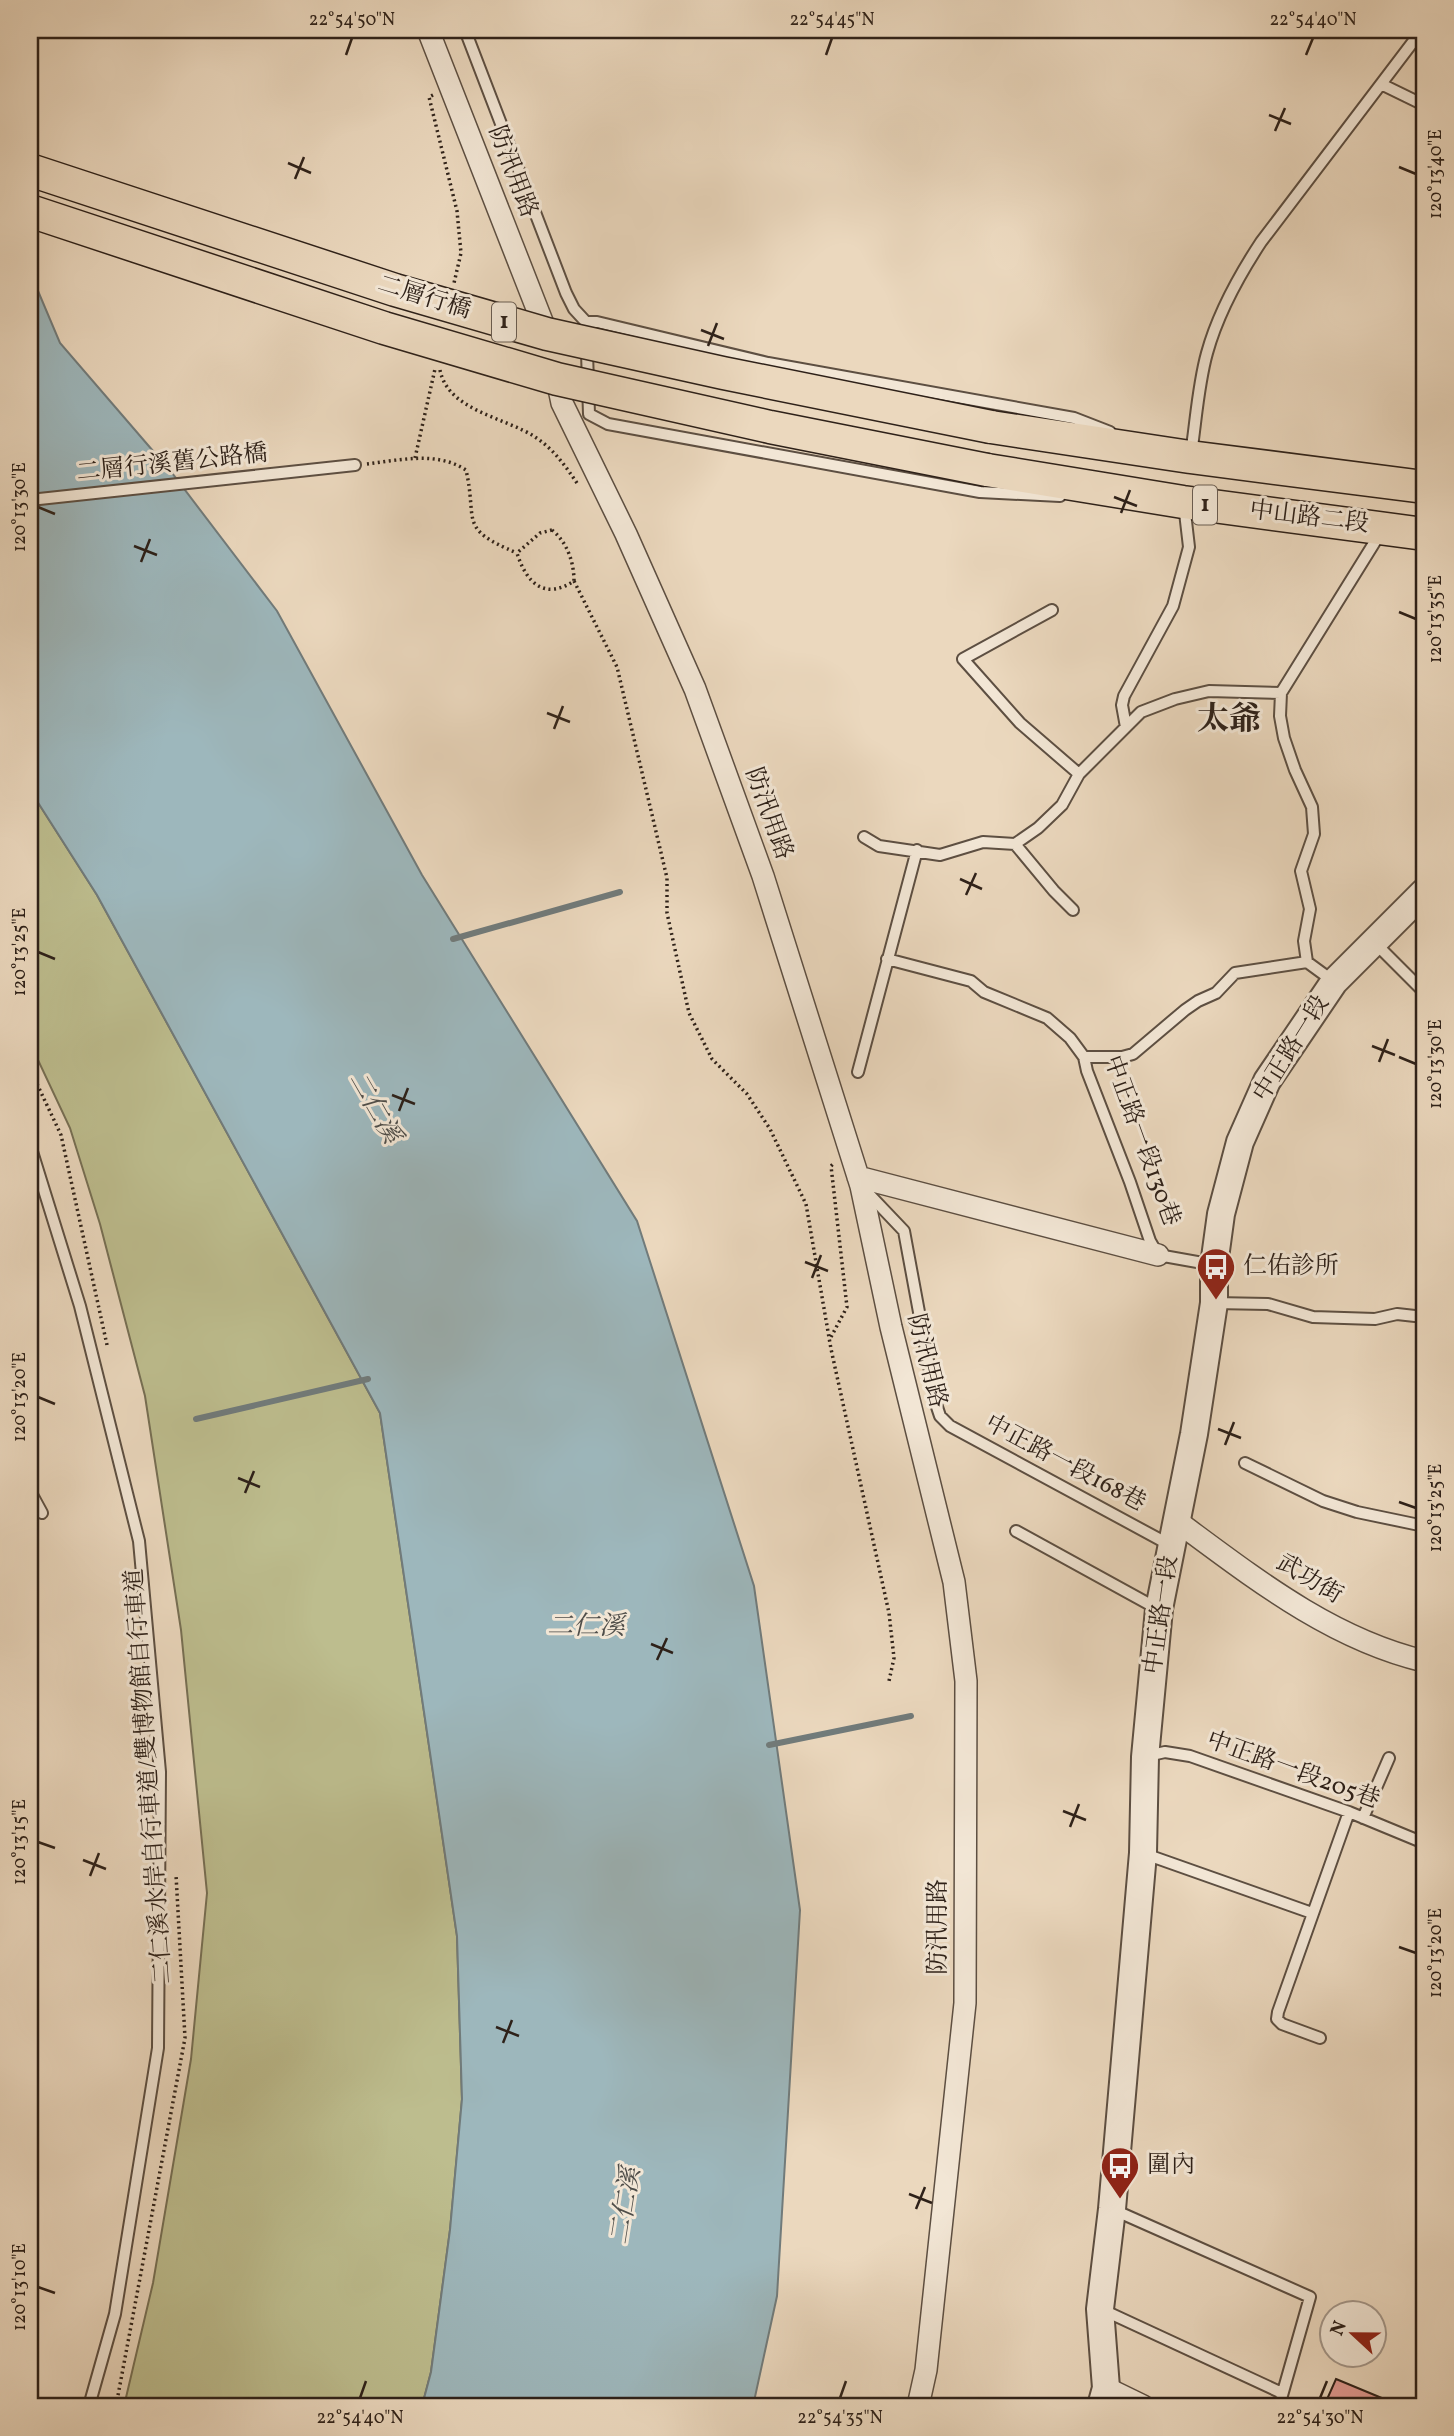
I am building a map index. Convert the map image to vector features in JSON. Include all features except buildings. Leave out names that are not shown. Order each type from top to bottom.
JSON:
[{"type":"main road","name":"二層行橋","points":[[30,170],[395,290],[547,334],[990,428]]},
{"type":"main road","name":"二層行橋","points":[[30,211],[384,328],[557,379],[770,427],[987,470]]},
{"type":"main road","name":"中山路二段","points":[[990,428],[1424,487]]},
{"type":"main road","name":"中山路二段","points":[[987,470],[1171,500],[1424,534]]},
{"type":"street","name":"防汛用路","points":[[429,30],[547,334]]},
{"type":"street","name":"防汛用路","points":[[557,379],[562,403],[695,689],[763,876],[860,1182],[891,1327],[954,1582],[966,1681],[965,2003],[926,2370],[918,2406]]},
{"type":"street","name":"中正路一段","points":[[1103,2397],[1101,2309],[1143,1853],[1145,1757],[1159,1609],[1194,1434],[1214,1303],[1214,1265],[1221,1214],[1240,1142],[1267,1081],[1334,982],[1373,940],[1424,892]]},
{"type":"street","name":"中正路一段130巷","points":[[860,1182],[1158,1255]]},
{"type":"street","name":"武功街","points":[[1175,1534],[1367,1644],[1424,1661]]},
{"type":"street","points":[[1103,2397],[1143,2406]]},
{"type":"lane","points":[[465,30],[566,293],[574,309],[586,322],[768,363],[1074,418],[1178,455],[1206,355],[1239,275],[1261,242],[1422,30]]},
{"type":"lane","points":[[1381,84],[1424,106]]},
{"type":"lane","points":[[586,322],[589,414],[608,424],[980,492],[1171,500],[1189,547],[1171,612],[1124,695],[1122,705],[1126,727]]},
{"type":"lane","name":"二層行溪舊公路橋","points":[[30,499],[318,471],[355,465]]},
{"type":"lane","points":[[1307,962],[1304,941],[1310,909],[1301,871],[1314,834],[1312,807],[1284,738],[1280,716],[1281,694],[1384,527]]},
{"type":"lane","points":[[1052,610],[963,659],[1020,723],[1079,774]]},
{"type":"lane","points":[[864,837],[879,846],[940,855],[983,842],[1015,844],[1038,828],[1062,805],[1079,774],[1141,712],[1175,699],[1209,691],[1281,694]]},
{"type":"lane","points":[[1015,844],[1073,910]]},
{"type":"lane","points":[[858,1072],[917,850]]},
{"type":"lane","points":[[1373,940],[1424,992]]},
{"type":"lane","name":"中正路一段130巷","points":[[887,959],[971,981],[984,992],[1040,1015],[1070,1038],[1084,1057],[1094,1092],[1150,1241],[1158,1255],[1214,1265]]},
{"type":"lane","points":[[1084,1057],[1122,1057],[1133,1054],[1192,1005],[1216,993],[1235,973],[1307,962],[1334,982]]},
{"type":"lane","points":[[30,1145],[80,1306],[139,1541],[160,1772],[158,2048],[115,2314],[89,2406]]},
{"type":"lane","name":"中正路一段168巷","points":[[860,1182],[904,1231],[940,1416],[950,1426],[1175,1534]]},
{"type":"lane","points":[[1214,1303],[1268,1304],[1313,1317],[1375,1319],[1397,1314],[1424,1317]]},
{"type":"lane","points":[[1245,1463],[1324,1501],[1357,1512],[1424,1526]]},
{"type":"lane","points":[[30,1491],[42,1513]]},
{"type":"lane","points":[[1016,1531],[1159,1609]]},
{"type":"lane","name":"中正路一段205巷","points":[[1145,1757],[1166,1752],[1190,1756],[1349,1812],[1424,1843]]},
{"type":"lane","points":[[1363,1818],[1389,1758]]},
{"type":"lane","points":[[1320,2038],[1282,2024],[1277,2019],[1349,1812]]},
{"type":"lane","points":[[1143,1853],[1312,1913]]},
{"type":"lane","points":[[1112,2209],[1310,2297],[1279,2406]]},
{"type":"lane","points":[[1101,2309],[1282,2393]]},
{"type":"path","points":[[452,89],[429,97],[457,211],[461,253],[452,292]]},
{"type":"path","points":[[415,458],[438,369],[443,382],[454,397],[535,437],[559,457],[582,492]]},
{"type":"path","points":[[355,465],[415,458],[453,461],[466,470],[471,520],[479,533],[517,553],[523,571],[534,585],[548,589],[564,588],[574,581]]},
{"type":"path","points":[[517,553],[540,533],[552,530],[562,538],[574,568],[574,581],[617,667],[667,878],[667,913],[689,1013],[712,1059],[747,1094],[771,1129],[806,1204],[830,1339],[889,1613],[894,1658],[888,1681]]},
{"type":"path","points":[[30,1069],[61,1135],[108,1349]]},
{"type":"path","points":[[830,1339],[847,1307],[831,1166],[851,1154]]},
{"type":"path","name":"二仁溪水岸自行車道/雙博物館自行車道","points":[[116,2406],[185,2038],[176,1870]]},
{"type":"green space","points":[[30,790],[97,895],[380,1413],[457,1936],[462,2099],[450,2230],[431,2372],[422,2406],[124,2406],[153,2283],[191,2059],[207,1893],[181,1630],[145,1396],[100,1224],[70,1128],[30,1043]]},
{"type":"water","name":"二仁溪","points":[[30,272],[60,343],[172,473],[277,611],[422,875],[637,1221],[754,1586],[800,1910],[777,2296],[753,2406],[422,2406],[431,2372],[450,2230],[462,2099],[457,1936],[380,1413],[97,895],[30,790]]},
{"type":"waterway","points":[[453,939],[620,892]]},
{"type":"waterway","points":[[196,1419],[368,1379]]},
{"type":"waterway","points":[[769,1745],[911,1716]]},
{"type":"place","name":"仁佑診所","points":[[1216,1301]]},
{"type":"place","name":"圍內","points":[[1120,2200]]},
{"type":"district","name":"太爺","points":[[1229,721]]}]
